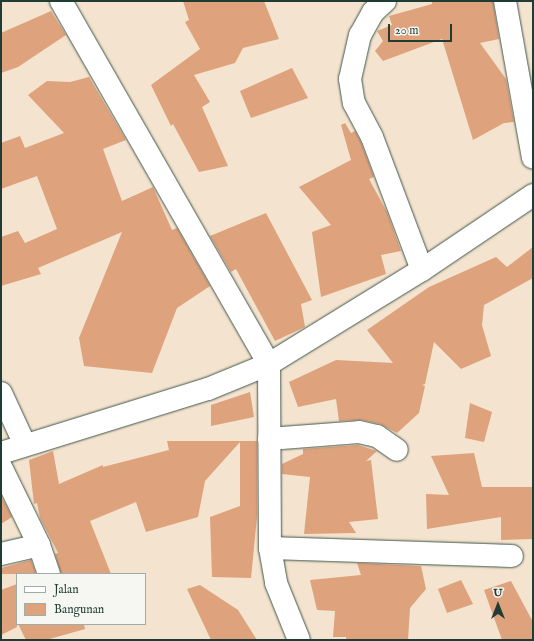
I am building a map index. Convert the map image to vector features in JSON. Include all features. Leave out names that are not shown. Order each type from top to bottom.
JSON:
[{"type":"street","points":[[61,1],[269,364],[270,548],[276,583],[298,640]]},
{"type":"street","points":[[385,1],[373,12],[360,35],[350,80],[354,103],[372,137],[422,270]]},
{"type":"street","points":[[505,1],[533,158]]},
{"type":"street","points":[[1,453],[208,389],[269,364],[422,270],[533,195]]},
{"type":"street","points":[[1,393],[25,445]]},
{"type":"street","points":[[269,439],[359,432],[377,436],[397,450]]},
{"type":"street","points":[[1,467],[39,545],[49,573]]},
{"type":"street","points":[[1,554],[39,545]]},
{"type":"street","points":[[270,548],[512,556]]},
{"type":"building","points":[[183,1],[264,1],[279,39],[243,48],[235,63],[194,75],[210,102],[202,107],[228,166],[199,172],[173,124],[171,126],[151,85],[200,49],[185,22],[189,20]]},
{"type":"building","points":[[432,1],[493,1],[499,39],[480,43],[506,79],[514,122],[504,123],[473,140],[442,39],[383,61],[375,51],[383,41],[377,31],[392,25],[389,16],[432,4]]},
{"type":"building","points":[[51,11],[66,35],[18,67],[1,73],[1,33]]},
{"type":"building","points":[[292,68],[308,98],[251,118],[240,91]]},
{"type":"building","points":[[89,77],[126,140],[103,149],[122,201],[153,187],[172,230],[177,228],[210,286],[177,308],[152,373],[84,366],[79,338],[122,232],[38,268],[41,274],[1,286],[1,237],[18,231],[25,243],[57,229],[37,176],[1,189],[1,143],[20,136],[25,148],[64,133],[28,95],[47,81],[70,82]]},
{"type":"building","points":[[345,123],[351,133],[355,131],[361,142],[374,177],[369,179],[387,212],[401,251],[381,255],[386,274],[321,297],[312,232],[331,225],[299,187],[351,160],[341,125]]},
{"type":"building","points":[[266,213],[312,300],[301,304],[305,327],[275,341],[236,269],[231,272],[210,236]]},
{"type":"building","points":[[533,247],[533,278],[484,305],[482,325],[491,356],[461,369],[434,342],[425,384],[422,385],[425,386],[419,413],[397,433],[380,424],[362,420],[339,421],[336,399],[298,407],[289,382],[336,360],[393,363],[367,330],[429,287],[496,257],[507,267]]},
{"type":"building","points":[[250,392],[254,417],[211,426],[211,405]]},
{"type":"building","points":[[470,403],[492,412],[484,442],[465,438]]},
{"type":"building","points":[[167,441],[257,441],[257,517],[251,578],[212,577],[210,517],[240,506],[240,442],[205,481],[198,517],[146,532],[136,502],[90,521],[111,573],[61,573],[55,554],[58,553],[40,518],[37,503],[34,504],[29,460],[53,451],[59,484],[103,465],[103,467],[169,450]]},
{"type":"building","points":[[358,445],[377,451],[366,461],[371,460],[378,519],[349,522],[356,533],[304,534],[310,477],[282,474],[282,464],[303,454],[303,449]]},
{"type":"building","points":[[474,453],[482,487],[533,487],[533,539],[501,540],[501,517],[427,529],[426,494],[449,495],[431,456]]},
{"type":"building","points":[[1,496],[12,517],[1,524]]},
{"type":"building","points":[[31,560],[36,573],[1,574],[1,568]]},
{"type":"building","points":[[357,563],[421,566],[426,589],[410,608],[408,640],[346,640],[346,637],[333,637],[335,611],[317,610],[310,580],[361,575]]},
{"type":"building","points":[[461,580],[473,604],[447,613],[438,589]]},
{"type":"building","points":[[511,581],[533,622],[533,640],[502,640],[484,590]]},
{"type":"building","points":[[16,584],[17,627],[1,635],[1,590]]},
{"type":"building","points":[[200,585],[238,610],[257,640],[211,640],[187,589]]},
{"type":"building","points":[[18,625],[84,625],[85,629],[46,640],[26,640]]}]
